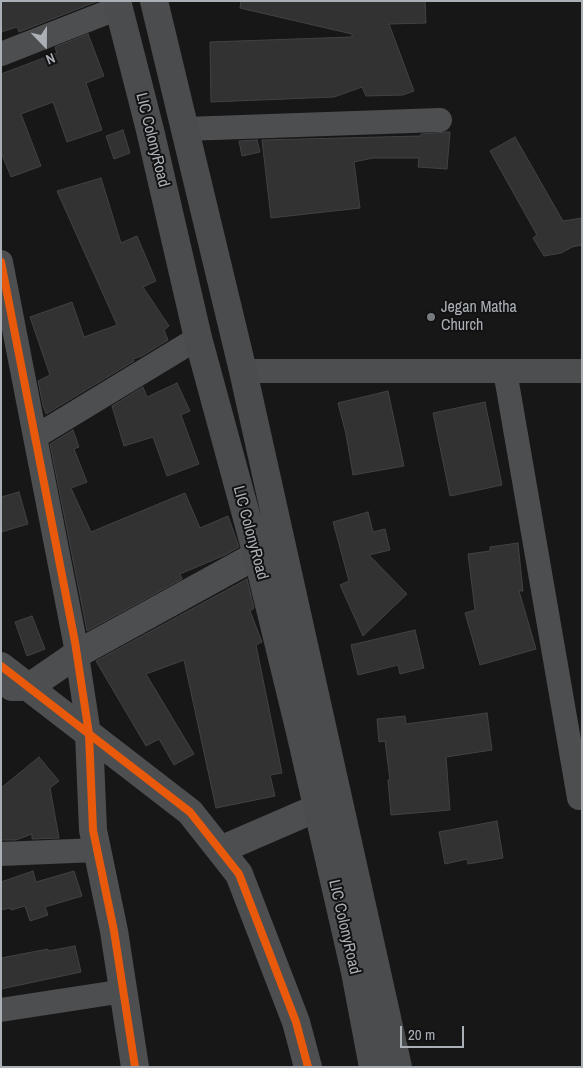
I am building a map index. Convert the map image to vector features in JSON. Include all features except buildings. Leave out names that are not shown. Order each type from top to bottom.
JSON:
[{"type":"main road","name":"LIC ColonyRoad","points":[[154,1],[243,371],[398,1067]]},
{"type":"main road","name":"LIC ColonyRoad","points":[[117,5],[150,130],[198,338],[257,555],[355,972],[373,1067]]},
{"type":"street","points":[[1,54],[117,5]]},
{"type":"street","points":[[185,129],[440,120]]},
{"type":"street","points":[[1,262],[6,309],[35,437],[77,654],[89,734],[93,830],[114,930],[135,1067]]},
{"type":"street","points":[[35,437],[198,338]]},
{"type":"street","points":[[243,371],[582,371]]},
{"type":"street","points":[[505,371],[579,798]]},
{"type":"street","points":[[1,688],[29,687],[77,654],[257,555]]},
{"type":"street","points":[[1,666],[190,812],[239,874],[296,1022],[308,1067]]},
{"type":"street","points":[[220,850],[317,808]]},
{"type":"street","points":[[1,854],[97,850]]},
{"type":"street","points":[[1,1010],[124,991]]},
{"type":"cycle path","points":[[1,262],[75,642],[89,734],[93,830],[114,931],[135,1067]]},
{"type":"cycle path","points":[[1,666],[190,812],[239,874],[296,1022],[308,1067]]},
{"type":"place","name":"Jegan Matha Church","points":[[431,317]]}]
